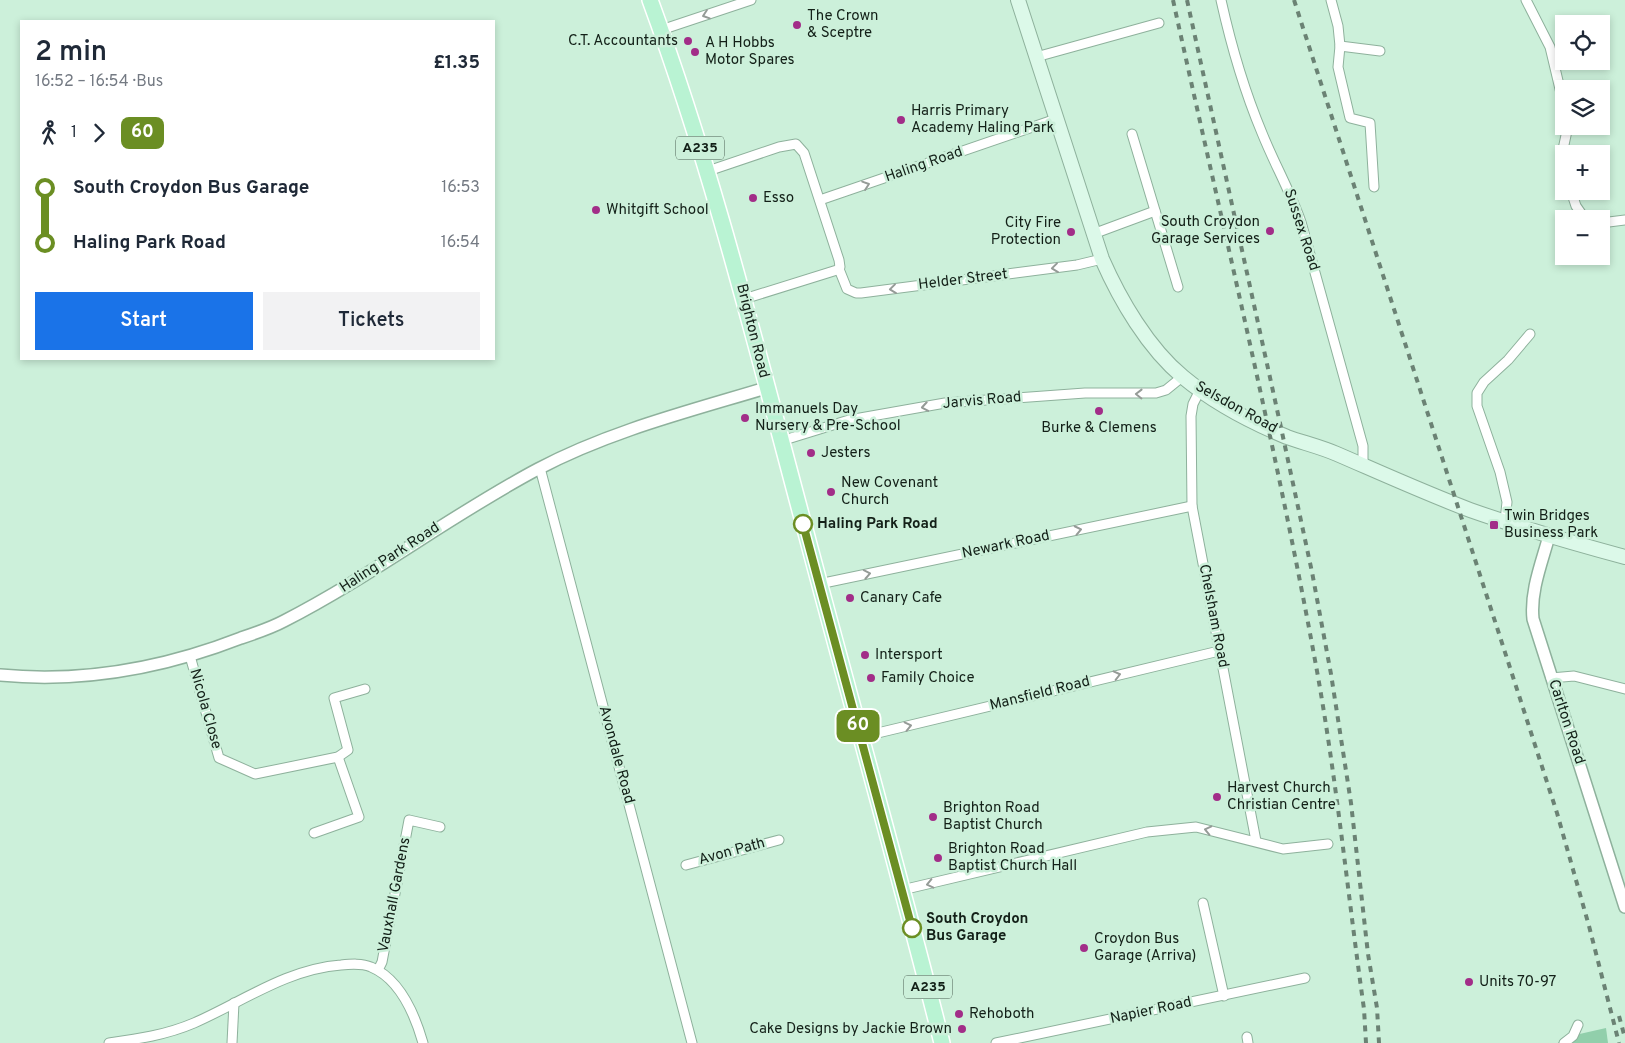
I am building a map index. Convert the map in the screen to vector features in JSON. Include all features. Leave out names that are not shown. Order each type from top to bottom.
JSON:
[{"type":"main road","name":"Brighton Road","points":[[650,0],[708,171],[744,298],[766,388],[942,1043]]},
{"type":"main road","name":"Selsdon Road","points":[[1018,0],[1102,259],[1116,288],[1136,320],[1162,355],[1182,377],[1200,390],[1258,424],[1430,494],[1549,536],[1625,557]]},
{"type":"street","points":[[661,30],[751,0]]},
{"type":"street","name":"Sussex Road","points":[[1221,0],[1235,55],[1252,109],[1301,222],[1363,446],[1362,465]]},
{"type":"street","points":[[1331,0],[1338,26],[1340,46],[1338,67],[1350,118],[1370,123],[1374,187]]},
{"type":"street","points":[[1526,0],[1550,47],[1558,80]]},
{"type":"street","points":[[1036,57],[1159,23]]},
{"type":"street","points":[[1340,46],[1380,51]]},
{"type":"street","name":"Haling Road","points":[[820,200],[1056,119]]},
{"type":"street","points":[[1132,134],[1178,287]]},
{"type":"street","points":[[708,171],[779,147],[796,144],[804,153],[839,260],[839,269],[744,298]]},
{"type":"street","points":[[1094,234],[1155,210]]},
{"type":"street","points":[[1610,222],[1625,220]]},
{"type":"street","name":"Helder Street","points":[[839,269],[846,289],[861,293],[1077,265],[1102,259]]},
{"type":"street","points":[[1505,521],[1507,502],[1500,472],[1478,406],[1477,393],[1484,382],[1508,360],[1530,334]]},
{"type":"street","name":"Jarvis Road","points":[[781,441],[848,420],[945,403],[1085,393],[1156,393],[1166,390],[1182,377]]},
{"type":"street","name":"Haling Park Road","points":[[0,675],[59,677],[99,674],[159,664],[224,645],[282,622],[334,594],[501,489],[584,446],[666,418],[766,388]]},
{"type":"street","name":"Chelsham Road","points":[[1200,390],[1191,410],[1192,506],[1256,841]]},
{"type":"street","name":"Avondale Road","points":[[540,468],[692,1043]]},
{"type":"street","name":"Newark Road","points":[[819,584],[1192,506]]},
{"type":"street","name":"Carlton Road","points":[[1549,536],[1536,585],[1532,613],[1536,632],[1625,907]]},
{"type":"street","name":"Mansfield Road","points":[[861,737],[1219,651]]},
{"type":"street","name":"Nicola Close","points":[[190,656],[219,758],[255,774],[338,757]]},
{"type":"street","points":[[1551,678],[1574,676],[1625,689]]},
{"type":"street","points":[[314,833],[359,817],[338,757],[348,750],[334,698],[365,689]]},
{"type":"street","name":"Vauxhall Gardens","points":[[378,970],[382,962],[409,820],[440,827]]},
{"type":"street","points":[[902,890],[1147,832],[1196,827],[1284,849],[1328,844]]},
{"type":"street","name":"Avon Path","points":[[686,864],[779,840]]},
{"type":"street","points":[[1203,904],[1224,996]]},
{"type":"street","points":[[109,1043],[172,1031],[194,1023],[288,978],[324,967],[360,964],[378,970],[406,1000],[412,1011],[423,1043]]},
{"type":"street","name":"Napier Road","points":[[996,1043],[1305,978]]},
{"type":"street","points":[[232,1043],[234,1003]]},
{"type":"street","points":[[1564,1043],[1573,1036],[1578,1025]]},
{"type":"green space","points":[[1606,1028],[1608,1043],[1558,1043],[1562,1038]]},
{"type":"railway","points":[[1173,0],[1266,419],[1317,671],[1364,1009],[1366,1043]]},
{"type":"railway","points":[[1187,0],[1312,572],[1331,674],[1351,803],[1368,954],[1377,1008],[1379,1043]]},
{"type":"railway","points":[[1294,0],[1557,813],[1619,1043]]},
{"type":"railway","points":[[1619,1016],[1625,1038]]},
{"type":"bus line","name":"60","points":[[803,524],[912,928]]},
{"type":"place","name":"The Crown & Sceptre","points":[[797,25]]},
{"type":"place","name":"C.T. Accountants","points":[[688,41]]},
{"type":"place","name":"A H Hobbs Motor Spares","points":[[695,52]]},
{"type":"place","name":"Harris Primary Academy Haling Park","points":[[901,120]]},
{"type":"place","name":"Esso","points":[[753,198]]},
{"type":"place","name":"Whitgift School","points":[[596,210]]},
{"type":"place","name":"South Croydon Garage Services","points":[[1270,231]]},
{"type":"place","name":"City Fire Protection","points":[[1071,232]]},
{"type":"place","name":"Burke & Clemens","points":[[1099,411]]},
{"type":"place","name":"Immanuels Day Nursery & Pre-School","points":[[745,418]]},
{"type":"place","name":"Jesters","points":[[811,453]]},
{"type":"place","name":"New Covenant Church","points":[[831,492]]},
{"type":"place","name":"Haling Park Road","points":[[803,524]]},
{"type":"place","name":"Twin Bridges Business Park","points":[[1494,525]]},
{"type":"place","name":"Canary Cafe","points":[[850,598]]},
{"type":"place","name":"Intersport","points":[[865,655]]},
{"type":"place","name":"Family Choice","points":[[871,678]]},
{"type":"place","name":"Harvest Church Christian Centre","points":[[1217,797]]},
{"type":"place","name":"Brighton Road Baptist Church","points":[[933,817]]},
{"type":"place","name":"Brighton Road Baptist Church Hall","points":[[938,858]]},
{"type":"place","name":"South Croydon Bus Garage","points":[[912,928]]},
{"type":"place","name":"Croydon Bus Garage (Arriva)","points":[[1084,948]]},
{"type":"place","name":"Units 70-97","points":[[1469,982]]},
{"type":"place","name":"Rehoboth","points":[[959,1014]]},
{"type":"place","name":"Cake Designs by Jackie Brown","points":[[962,1029]]}]
